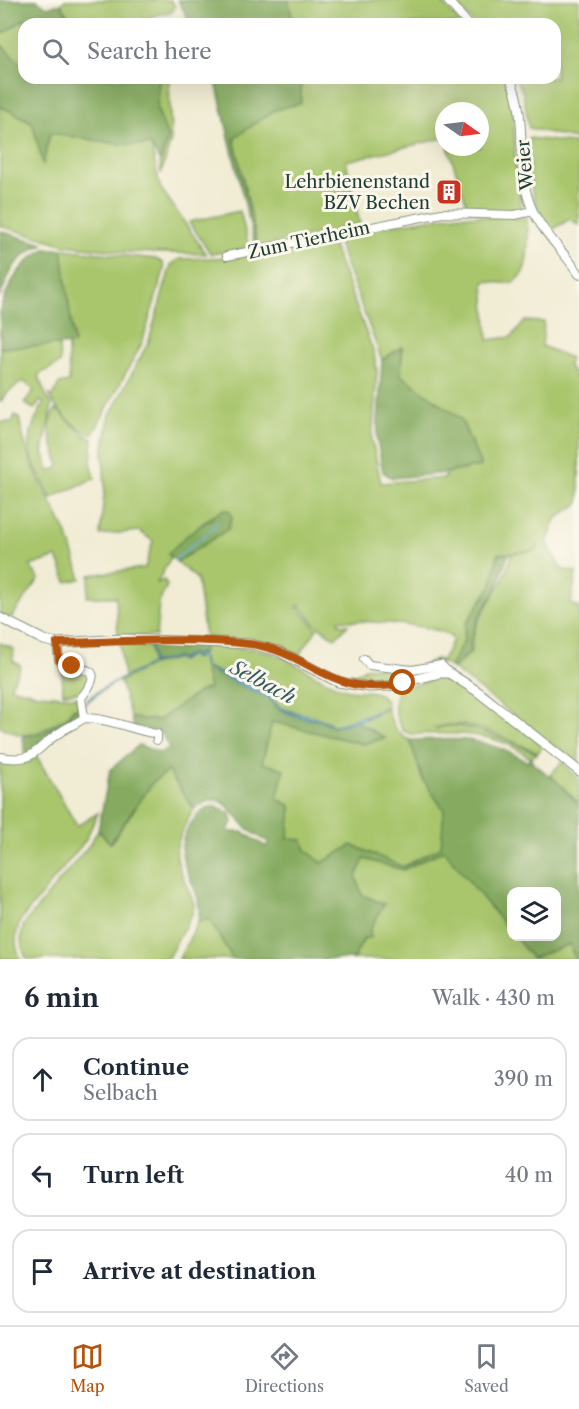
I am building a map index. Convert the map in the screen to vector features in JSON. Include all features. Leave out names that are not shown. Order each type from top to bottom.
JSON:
[{"type":"street","points":[[447,0],[463,18]]},
{"type":"street","name":"Weier","points":[[512,84],[521,111],[523,171],[533,211],[579,274]]},
{"type":"street","name":"Zum Tierheim","points":[[227,256],[442,213],[515,215],[533,211]]},
{"type":"street","points":[[0,618],[44,640],[57,643],[124,639],[250,644],[278,651],[338,682],[370,687],[389,686],[440,673],[449,673]]},
{"type":"street","points":[[57,643],[59,660],[63,664],[88,669],[92,674],[91,687],[81,698],[84,718]]},
{"type":"street","points":[[364,659],[369,665],[412,670],[441,665],[579,771]]},
{"type":"street","points":[[0,757],[25,759],[36,754],[58,733],[84,718],[112,722],[140,732],[157,734],[157,740]]},
{"type":"green space","points":[[0,0],[37,0],[47,7],[61,4],[69,18],[18,18],[18,23],[0,36]]},
{"type":"green space","points":[[65,0],[171,0],[175,6],[173,11],[146,18],[69,18],[61,4]]},
{"type":"green space","points":[[178,0],[288,0],[292,18],[188,18]]},
{"type":"green space","points":[[288,0],[440,0],[456,18],[292,18]]},
{"type":"green space","points":[[453,0],[579,0],[579,140],[529,128],[523,92],[518,84],[561,84],[561,18],[469,18]]},
{"type":"green space","points":[[18,24],[18,61],[0,44],[0,36]]},
{"type":"green space","points":[[0,44],[18,61],[18,84],[159,84],[157,109],[168,138],[160,162],[151,145],[119,144],[50,133],[43,165],[32,122],[0,106]]},
{"type":"green space","points":[[159,84],[169,84],[171,140],[161,174],[160,162],[168,138],[157,109]]},
{"type":"green space","points":[[216,84],[301,84],[301,103],[275,110],[234,138],[257,243],[254,242]]},
{"type":"green space","points":[[301,84],[506,84],[513,104],[516,175],[522,210],[512,213],[469,211],[451,156],[489,156],[489,102],[435,102],[435,140],[346,161],[360,225],[262,246],[257,243],[234,138],[275,110],[301,103]]},
{"type":"green space","points":[[0,106],[32,122],[43,163],[50,133],[119,144],[151,145],[160,187],[206,254],[125,252],[66,245],[0,226]]},
{"type":"green space","points":[[529,138],[579,144],[579,225],[570,219],[550,231],[543,219],[531,187]]},
{"type":"green space","points":[[240,211],[248,243],[243,250],[211,254],[189,222]]},
{"type":"green space","points":[[454,215],[527,218],[527,255],[522,274],[510,283],[486,281],[484,284],[488,340],[511,337],[525,321],[544,322],[542,346],[570,358],[568,365],[579,383],[579,503],[556,519],[547,542],[561,569],[576,572],[571,604],[579,607],[579,765],[453,669],[472,651],[477,625],[503,580],[511,554],[522,552],[498,554],[492,585],[465,625],[464,640],[450,667],[440,662],[420,667],[435,659],[442,660],[453,640],[447,634],[419,627],[339,620],[339,624],[348,625],[335,638],[315,624],[299,605],[297,607],[317,629],[299,655],[253,642],[205,637],[197,579],[177,562],[228,529],[232,518],[228,510],[209,518],[168,553],[171,557],[157,583],[164,580],[167,585],[159,603],[156,636],[118,636],[116,597],[87,597],[90,575],[145,568],[153,541],[139,531],[100,535],[105,485],[103,454],[109,417],[149,341],[171,265],[179,259],[236,257],[325,237],[331,241],[374,353],[377,371],[372,440],[381,483],[445,478],[446,473],[481,466],[461,419],[401,375],[402,347],[382,360],[337,240],[340,234]]},
{"type":"green space","points":[[0,231],[43,244],[26,254],[15,265],[0,297]]},
{"type":"green space","points":[[45,249],[62,249],[74,344],[0,348],[0,309],[7,291],[22,267]]},
{"type":"green space","points":[[62,249],[156,259],[163,263],[164,270],[142,343],[93,434],[87,433],[68,419],[49,395],[53,396],[59,384],[69,382],[68,344],[73,343]]},
{"type":"green space","points":[[59,344],[60,363],[38,375],[52,405],[43,452],[49,470],[57,469],[59,465],[50,430],[52,416],[56,409],[83,434],[93,439],[91,462],[95,478],[51,498],[32,460],[29,441],[36,418],[44,403],[40,401],[34,409],[24,403],[34,390],[23,381],[8,392],[0,402],[0,348]]},
{"type":"green space","points":[[402,347],[401,375],[461,419],[481,466],[446,473],[392,478],[383,472],[377,439],[382,360]]},
{"type":"green space","points":[[15,415],[19,418],[22,435],[32,463],[72,548],[81,579],[67,582],[57,557],[30,566],[39,579],[11,618],[0,615],[0,422],[12,422]]},
{"type":"green space","points":[[224,509],[230,511],[232,517],[228,529],[177,562],[168,554],[185,537]]},
{"type":"green space","points":[[509,553],[494,594],[478,618],[470,643],[471,651],[452,668],[450,667],[464,640],[465,625],[492,585],[498,554]]},
{"type":"green space","points":[[0,643],[14,649],[13,661],[21,666],[10,687],[38,694],[78,697],[78,708],[72,709],[67,717],[35,734],[20,735],[0,727]]},
{"type":"green space","points":[[120,643],[148,643],[152,654],[151,665],[177,658],[180,661],[190,655],[196,659],[198,654],[202,653],[204,645],[265,651],[345,689],[370,691],[381,695],[387,706],[363,718],[333,726],[329,722],[281,708],[251,686],[206,667],[209,688],[197,693],[159,720],[131,718],[120,681],[147,667],[124,678]]},
{"type":"green space","points":[[148,644],[204,645],[202,653],[197,654],[195,658],[192,654],[180,660],[177,657],[152,663],[151,647]]},
{"type":"green space","points":[[62,666],[86,671],[91,680],[82,692],[63,693]]},
{"type":"green space","points":[[204,668],[269,698],[280,710],[323,721],[333,727],[355,721],[385,738],[363,744],[272,722],[262,763],[284,769],[277,799],[291,806],[288,839],[303,840],[306,850],[322,863],[352,845],[403,867],[441,847],[444,810],[422,778],[410,740],[471,740],[497,747],[528,762],[530,757],[532,762],[562,786],[579,806],[579,959],[575,959],[570,944],[532,958],[518,941],[561,941],[561,887],[507,887],[507,928],[444,850],[403,870],[364,859],[356,877],[362,895],[384,904],[370,930],[371,938],[364,938],[353,959],[233,959],[209,919],[198,922],[197,896],[184,863],[182,851],[184,839],[190,825],[198,815],[206,808],[214,806],[230,813],[233,822],[228,829],[230,832],[243,832],[266,847],[269,842],[248,829],[226,804],[220,801],[213,800],[194,809],[168,771],[153,782],[110,843],[98,830],[110,770],[139,745],[160,753],[169,748],[161,732],[133,727],[131,718],[159,720],[197,693],[209,688]]},
{"type":"green space","points":[[365,668],[435,668],[392,678],[372,680],[349,678]]},
{"type":"green space","points":[[442,677],[465,687],[543,746],[537,754],[537,752],[501,736],[474,727],[448,725],[433,727],[436,729],[459,726],[486,733],[536,753],[531,759],[504,743],[489,738],[443,733],[411,734],[403,731],[395,710],[395,699],[399,689]]},
{"type":"green space","points":[[387,708],[395,728],[410,740],[422,778],[444,810],[442,847],[403,867],[352,845],[323,863],[288,839],[291,806],[277,799],[262,764],[272,721],[363,744],[385,738],[355,721]]},
{"type":"green space","points":[[79,709],[80,717],[25,758],[23,736],[40,734],[68,718],[73,710]]},
{"type":"green space","points":[[37,757],[77,826],[98,813],[85,841],[20,921],[16,940],[21,959],[0,959],[0,762],[29,762]]},
{"type":"green space","points":[[562,762],[579,779],[579,803],[550,775]]},
{"type":"green space","points":[[168,771],[194,809],[180,837],[177,856],[194,904],[193,912],[167,959],[27,959],[21,942],[24,924],[90,844],[98,830],[111,843],[153,782]]},
{"type":"green space","points":[[444,849],[507,928],[507,941],[518,941],[532,958],[570,944],[575,959],[353,959],[384,904],[362,895],[356,877],[364,858],[403,870]]},
{"type":"green space","points":[[209,919],[233,959],[179,959],[198,922]]},
{"type":"water","points":[[201,652],[205,667],[269,695],[281,708],[322,719],[333,726],[387,708],[364,719],[333,727],[323,721],[280,710],[269,698],[204,668],[201,653],[196,659],[190,655],[181,661],[177,658],[145,667],[151,664],[152,657],[152,663],[177,657],[180,660],[190,654],[195,658]]},
{"type":"water","points":[[126,677],[84,705],[88,699],[103,688]]},
{"type":"waterway","points":[[174,560],[210,531],[217,521]]},
{"type":"place","name":"Lehrbienenstand BZV Bechen","points":[[449,192]]},
{"type":"route","points":[[72,666],[63,664],[59,660],[57,643],[124,639],[250,644],[288,656],[341,683],[370,687],[403,683]]},
{"type":"water label","name":"Selbach","points":[[263,682]]}]
